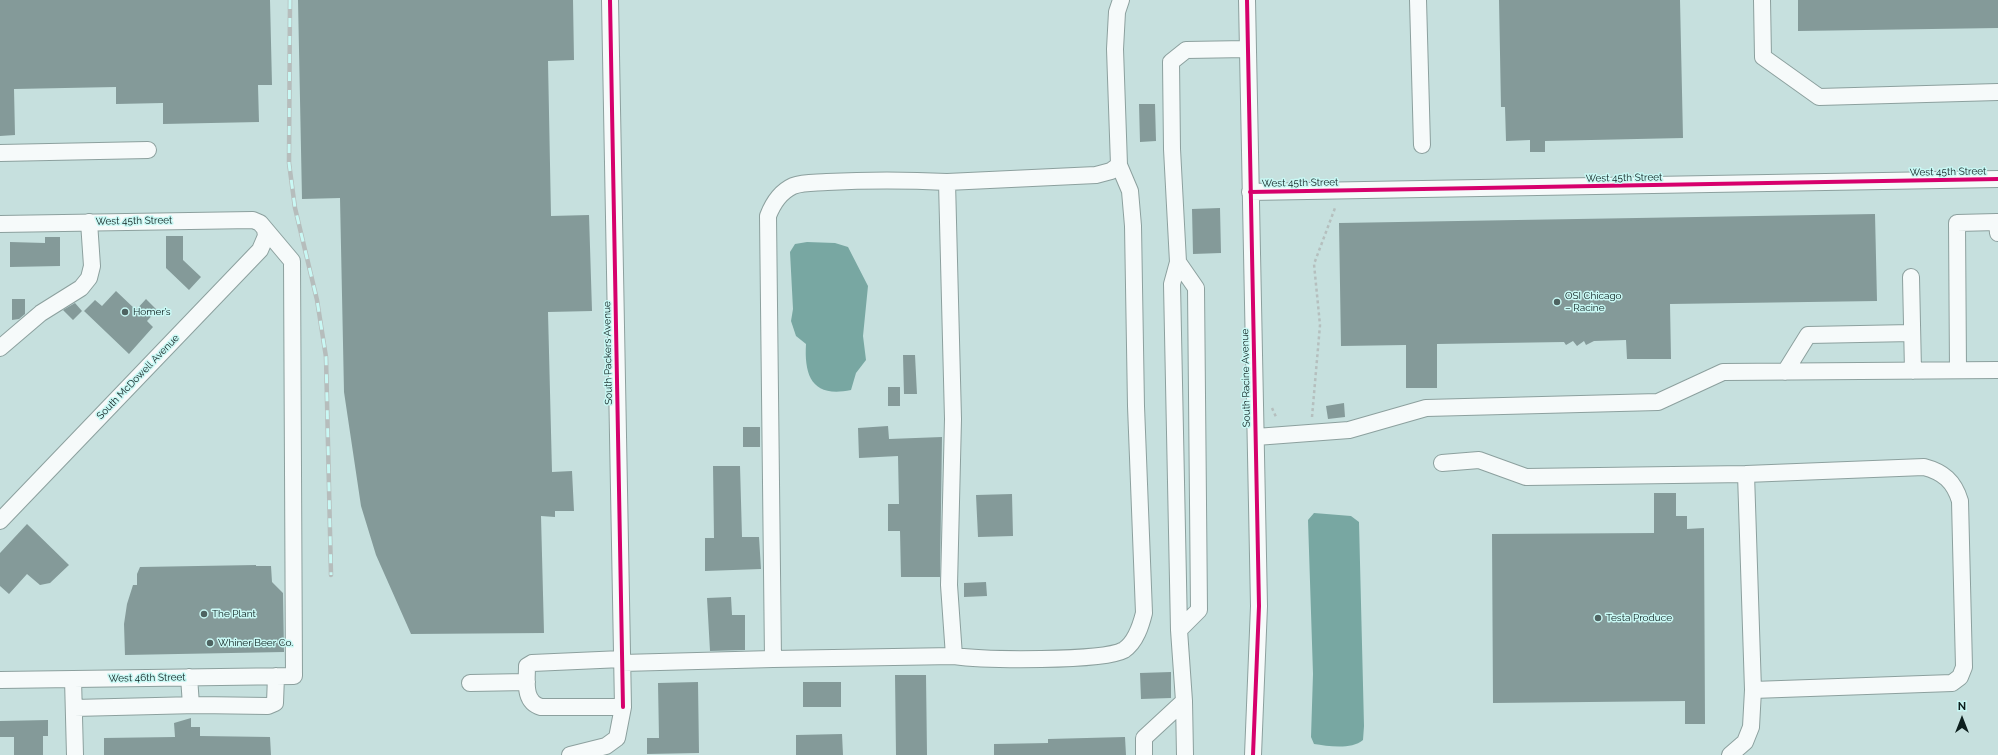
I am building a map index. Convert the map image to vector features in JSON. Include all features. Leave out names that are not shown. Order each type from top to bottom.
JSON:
[{"type":"street","name":"South Packers Avenue","points":[[570,755],[606,746],[617,738],[623,707],[610,0]]},
{"type":"street","points":[[623,707],[541,707],[530,700],[527,682],[527,666],[532,663],[622,661],[954,656],[974,659],[1079,657],[1111,655],[1125,649],[1140,628],[1144,613],[1136,406],[1133,226],[1130,191],[1119,165],[1115,49],[1116,12],[1121,0]]},
{"type":"street","name":"South Racine Avenue","points":[[1246,0],[1259,606],[1253,755]]},
{"type":"street","points":[[1418,0],[1422,144]]},
{"type":"street","points":[[1762,0],[1763,57],[1819,97],[1998,92]]},
{"type":"street","points":[[1186,755],[1179,630],[1172,284],[1178,262],[1172,149],[1180,140],[1180,72],[1171,62],[1186,50],[1248,49]]},
{"type":"street","points":[[0,153],[148,150]]},
{"type":"street","points":[[772,659],[768,216],[774,202],[782,194],[793,187],[804,184],[855,181],[947,182],[1096,175],[1111,171],[1119,165]]},
{"type":"street","name":"West 45th Street","points":[[1250,192],[1998,179]]},
{"type":"street","points":[[947,182],[953,419],[949,585],[954,656]]},
{"type":"street","name":"West 45th Street","points":[[0,224],[253,220],[260,223],[265,229]]},
{"type":"street","points":[[0,348],[41,313],[81,288],[89,278],[92,266],[89,222]]},
{"type":"street","points":[[1958,370],[1957,223],[1998,222],[1998,233]]},
{"type":"street","name":"South McDowell Avenue","points":[[0,521],[260,250],[266,236],[265,229]]},
{"type":"street","name":"West 46th Street","points":[[0,680],[294,676],[292,261],[265,229]]},
{"type":"street","points":[[1178,262],[1196,288],[1199,610],[1179,630]]},
{"type":"street","points":[[1911,277],[1912,371]]},
{"type":"street","points":[[1785,372],[1808,335],[1912,333]]},
{"type":"street","points":[[1256,437],[1349,430],[1426,408],[1658,402],[1723,372],[1998,370]]},
{"type":"street","points":[[1442,463],[1479,460],[1526,477],[1746,474],[1924,467],[1939,471],[1957,490],[1960,501],[1964,667],[1960,677],[1952,683],[1945,684],[1753,690]]},
{"type":"street","points":[[1730,755],[1746,742],[1751,727],[1753,690],[1746,474]]},
{"type":"street","points":[[74,708],[190,705],[268,706],[275,702],[276,676]]},
{"type":"street","points":[[189,677],[190,705]]},
{"type":"street","points":[[73,679],[75,755]]},
{"type":"street","points":[[470,683],[527,682]]},
{"type":"street","points":[[1144,755],[1144,738],[1184,701]]},
{"type":"path","points":[[1312,420],[1320,325],[1314,264],[1335,208]]},
{"type":"path","points":[[1271,407],[1276,419],[1283,419]]},
{"type":"shaded area","points":[[807,242],[835,243],[848,247],[868,286],[863,336],[866,360],[856,373],[851,390],[838,392],[828,391],[820,388],[814,382],[809,375],[807,366],[806,344],[796,336],[791,321],[793,309],[790,252],[795,244]]},
{"type":"shaded area","points":[[1314,513],[1351,516],[1359,522],[1364,726],[1363,740],[1346,746],[1314,744],[1311,737],[1313,674],[1308,520]]},
{"type":"building","points":[[0,0],[270,0],[272,85],[258,85],[259,122],[163,124],[163,103],[116,104],[116,87],[14,89],[15,135],[0,136]]},
{"type":"building","points":[[298,0],[573,0],[574,60],[548,61],[551,216],[589,215],[592,311],[548,312],[552,472],[572,471],[574,511],[555,511],[555,517],[541,516],[544,633],[411,634],[376,555],[361,506],[344,392],[340,198],[302,199]]},
{"type":"building","points":[[1499,0],[1680,0],[1683,138],[1545,141],[1545,152],[1530,152],[1530,140],[1506,141],[1505,107],[1501,107]]},
{"type":"building","points":[[1798,0],[1998,0],[1998,28],[1798,31]]},
{"type":"building","points":[[1139,104],[1155,104],[1156,141],[1140,142]]},
{"type":"building","points":[[1220,208],[1221,253],[1193,254],[1192,209]]},
{"type":"building","name":"OSI Chicago – Racine","points":[[1875,214],[1877,301],[1670,304],[1671,359],[1627,359],[1626,340],[1594,341],[1586,345],[1584,341],[1577,346],[1573,341],[1566,345],[1564,342],[1437,344],[1437,388],[1406,388],[1406,345],[1341,346],[1339,223]]},
{"type":"building","points":[[166,236],[183,236],[183,260],[201,277],[189,290],[166,268]]},
{"type":"building","points":[[45,237],[60,237],[60,266],[10,267],[10,242],[45,243]]},
{"type":"building","points":[[116,291],[136,310],[146,299],[157,310],[147,321],[153,327],[129,354],[84,311],[95,300],[102,306]]},
{"type":"building","points":[[12,299],[25,299],[25,314],[19,319],[12,320]]},
{"type":"building","points":[[75,303],[82,311],[73,320],[63,310]]},
{"type":"building","points":[[903,355],[915,355],[917,394],[904,394]]},
{"type":"building","points":[[888,387],[900,387],[900,406],[888,406]]},
{"type":"building","points":[[1344,403],[1345,417],[1328,419],[1326,406]]},
{"type":"building","points":[[888,426],[889,439],[942,437],[940,577],[901,577],[900,531],[888,531],[888,504],[899,504],[898,456],[859,458],[858,428]]},
{"type":"building","points":[[743,427],[760,427],[760,447],[743,447]]},
{"type":"building","points":[[713,466],[740,466],[742,537],[759,537],[761,569],[705,571],[705,538],[714,538]]},
{"type":"building","name":"Testa Produce","points":[[1654,493],[1676,493],[1676,516],[1687,516],[1687,529],[1704,528],[1705,724],[1685,724],[1685,701],[1493,703],[1492,534],[1654,533]]},
{"type":"building","points":[[1012,494],[1013,536],[978,537],[976,495]]},
{"type":"building","points":[[27,524],[69,565],[50,583],[40,585],[27,574],[9,594],[0,586],[0,553]]},
{"type":"building","name":"The Plant","points":[[271,566],[272,582],[283,593],[284,652],[125,655],[124,624],[127,604],[133,585],[137,585],[137,574],[140,567]]},
{"type":"building","points":[[986,582],[987,596],[964,597],[964,583]]},
{"type":"building","points":[[731,597],[732,615],[745,615],[745,650],[710,651],[707,598]]},
{"type":"building","points":[[1171,672],[1171,698],[1141,699],[1140,673]]},
{"type":"building","points":[[895,675],[926,675],[927,755],[896,755]]},
{"type":"building","points":[[698,682],[699,753],[647,754],[647,738],[659,738],[658,683]]},
{"type":"building","points":[[803,682],[841,682],[841,707],[803,707]]},
{"type":"building","points":[[191,718],[191,727],[200,727],[200,736],[270,737],[271,755],[104,755],[104,738],[175,737],[174,723]]},
{"type":"building","points":[[48,720],[48,736],[43,736],[43,755],[14,755],[14,737],[0,737],[0,721]]},
{"type":"building","points":[[842,734],[843,755],[796,755],[796,735]]},
{"type":"building","points":[[1125,737],[1126,755],[994,755],[994,744],[1048,743],[1048,739]]},
{"type":"railway","points":[[290,0],[289,163],[295,208],[317,300],[326,357],[331,575]]},
{"type":"cycle path","points":[[610,0],[623,707]]},
{"type":"cycle path","points":[[1247,0],[1259,606],[1253,755]]},
{"type":"cycle path","points":[[1250,192],[1998,179]]},
{"type":"place","name":"OSI Chicago – Racine","points":[[1557,302]]},
{"type":"place","name":"Homer’s","points":[[125,312]]},
{"type":"place","name":"The Plant","points":[[204,614]]},
{"type":"place","name":"Testa Produce","points":[[1598,618]]},
{"type":"place","name":"Whiner Beer Co.","points":[[210,643]]}]
